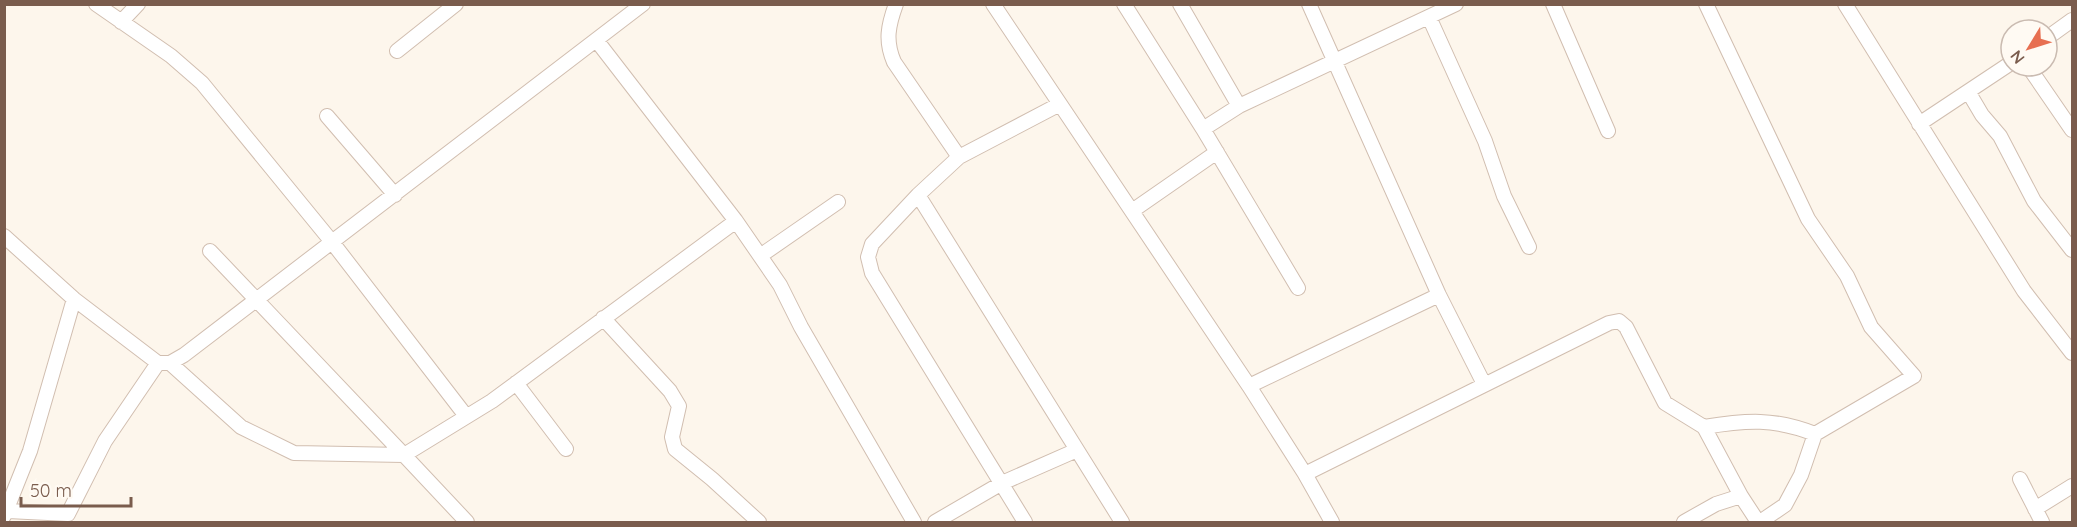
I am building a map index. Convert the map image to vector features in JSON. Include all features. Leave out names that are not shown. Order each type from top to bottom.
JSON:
[{"type":"street","points":[[96,4],[171,56],[202,83],[332,242],[466,416]]},
{"type":"street","points":[[122,22],[138,4]]},
{"type":"street","points":[[397,51],[456,4]]},
{"type":"street","points":[[74,299],[30,451],[6,513],[68,514],[105,441],[164,363],[256,300],[643,4]]},
{"type":"street","points":[[896,4],[888,25],[888,48],[894,62],[959,157]]},
{"type":"street","points":[[993,4],[1249,386],[1305,474],[1332,522]]},
{"type":"street","points":[[1124,4],[1203,129],[1298,288]]},
{"type":"street","points":[[1180,4],[1239,106]]},
{"type":"street","points":[[1309,4],[1439,295],[1484,384]]},
{"type":"street","points":[[1203,129],[1239,106],[1456,4]]},
{"type":"street","points":[[1553,4],[1608,131]]},
{"type":"street","points":[[1305,474],[1609,323],[1619,321],[1626,327],[1665,403],[1704,427],[1741,496],[1759,522],[1785,505],[1801,475],[1815,434],[1914,376],[1871,327],[1847,276],[1808,219],[1706,4]]},
{"type":"street","points":[[1845,4],[2024,291],[2073,353]]},
{"type":"street","points":[[1429,17],[1485,141],[1504,196],[1529,248]]},
{"type":"street","points":[[2059,30],[2073,20]]},
{"type":"street","points":[[597,40],[736,221],[780,285],[801,327],[914,522]]},
{"type":"street","points":[[1919,124],[1999,72]]},
{"type":"street","points":[[2036,78],[2073,130]]},
{"type":"street","points":[[1969,93],[2004,144],[2034,201],[2073,250]]},
{"type":"street","points":[[1025,522],[872,273],[868,257],[872,244],[918,195],[959,157],[1060,104]]},
{"type":"street","points":[[327,116],[394,195]]},
{"type":"street","points":[[1132,211],[1217,152]]},
{"type":"street","points":[[918,195],[1122,522]]},
{"type":"street","points":[[760,256],[838,202]]},
{"type":"street","points":[[4,236],[74,299],[164,363],[242,427],[294,453],[404,455],[516,383],[736,221]]},
{"type":"street","points":[[210,251],[467,522]]},
{"type":"street","points":[[1249,386],[1439,295]]},
{"type":"street","points":[[603,318],[670,391],[679,406],[672,437],[675,449],[759,522]]},
{"type":"street","points":[[516,383],[566,449]]},
{"type":"street","points":[[1704,427],[1742,421],[1787,423],[1815,434]]},
{"type":"street","points":[[935,522],[1002,483],[1077,450]]},
{"type":"street","points":[[2020,479],[2042,522]]},
{"type":"street","points":[[2035,509],[2073,486]]},
{"type":"street","points":[[1684,522],[1716,504],[1741,496]]}]
